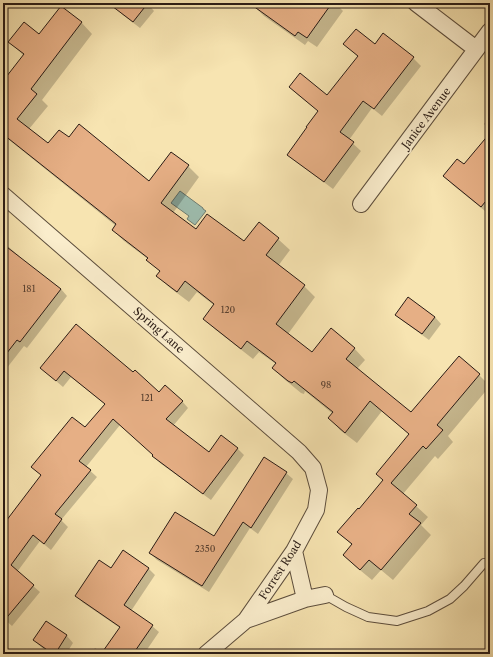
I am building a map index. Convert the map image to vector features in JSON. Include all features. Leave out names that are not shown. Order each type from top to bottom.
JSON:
[{"type":"street","points":[[416,3],[476,50]]},
{"type":"street","name":"Janice Avenue","points":[[361,204],[490,31]]},
{"type":"street","name":"Spring Lane","points":[[3,195],[299,452],[313,468]]},
{"type":"street","name":"Forrest Road","points":[[206,654],[246,620],[294,551],[316,510],[319,490],[313,468]]},
{"type":"street","points":[[294,551],[305,599]]},
{"type":"street","points":[[246,620],[305,599],[325,595]]},
{"type":"lane","points":[[325,595],[368,617],[397,621],[428,611],[450,599],[464,586],[484,563]]},
{"type":"shaded area","points":[[180,191],[206,211],[195,225],[187,219],[189,216],[171,203]]},
{"type":"building","points":[[108,3],[148,3],[133,22]]},
{"type":"building","points":[[249,3],[332,3],[307,38],[298,32],[295,36]]},
{"type":"building","points":[[61,6],[82,22],[31,89],[37,94],[17,119],[48,143],[59,130],[69,137],[79,124],[149,181],[171,152],[189,165],[161,203],[196,229],[207,214],[244,241],[259,222],[279,238],[266,255],[305,285],[276,324],[312,352],[331,328],[355,348],[346,359],[411,412],[459,356],[480,374],[437,425],[443,430],[426,449],[423,446],[391,483],[417,505],[409,514],[421,523],[381,570],[369,560],[360,570],[343,555],[352,544],[337,532],[358,508],[359,509],[383,480],[376,474],[409,434],[370,401],[345,433],[328,418],[333,412],[294,381],[292,383],[288,381],[272,368],[276,363],[247,341],[241,349],[203,319],[214,304],[185,281],[177,292],[156,276],[160,271],[146,260],[148,258],[112,230],[116,224],[4,135],[3,136],[3,81],[24,54],[8,42],[24,22],[39,34]]},
{"type":"building","points":[[356,29],[375,44],[383,33],[414,57],[374,109],[363,101],[340,132],[354,142],[324,182],[287,155],[318,111],[289,87],[300,73],[327,95],[358,56],[343,44]]},
{"type":"building","points":[[490,133],[490,196],[481,207],[443,176],[457,159],[464,164]]},
{"type":"building","points":[[3,244],[61,289],[20,342],[17,340],[3,358]]},
{"type":"building","points":[[408,297],[435,317],[422,334],[395,315]]},
{"type":"building","points":[[76,324],[133,372],[135,370],[159,392],[165,385],[183,401],[166,419],[209,452],[221,435],[238,448],[203,494],[152,456],[153,455],[113,419],[79,461],[91,470],[55,514],[62,519],[44,544],[33,535],[11,565],[34,585],[3,622],[3,525],[41,475],[31,467],[72,417],[85,427],[105,404],[64,371],[56,381],[40,368]]},
{"type":"building","points":[[264,457],[287,472],[251,528],[243,522],[202,586],[149,553],[175,512],[214,536]]},
{"type":"building","points":[[123,550],[149,568],[124,605],[153,625],[133,654],[101,654],[120,627],[75,596],[99,560],[111,568]]},
{"type":"building","points":[[46,621],[67,635],[55,654],[33,640]]}]
